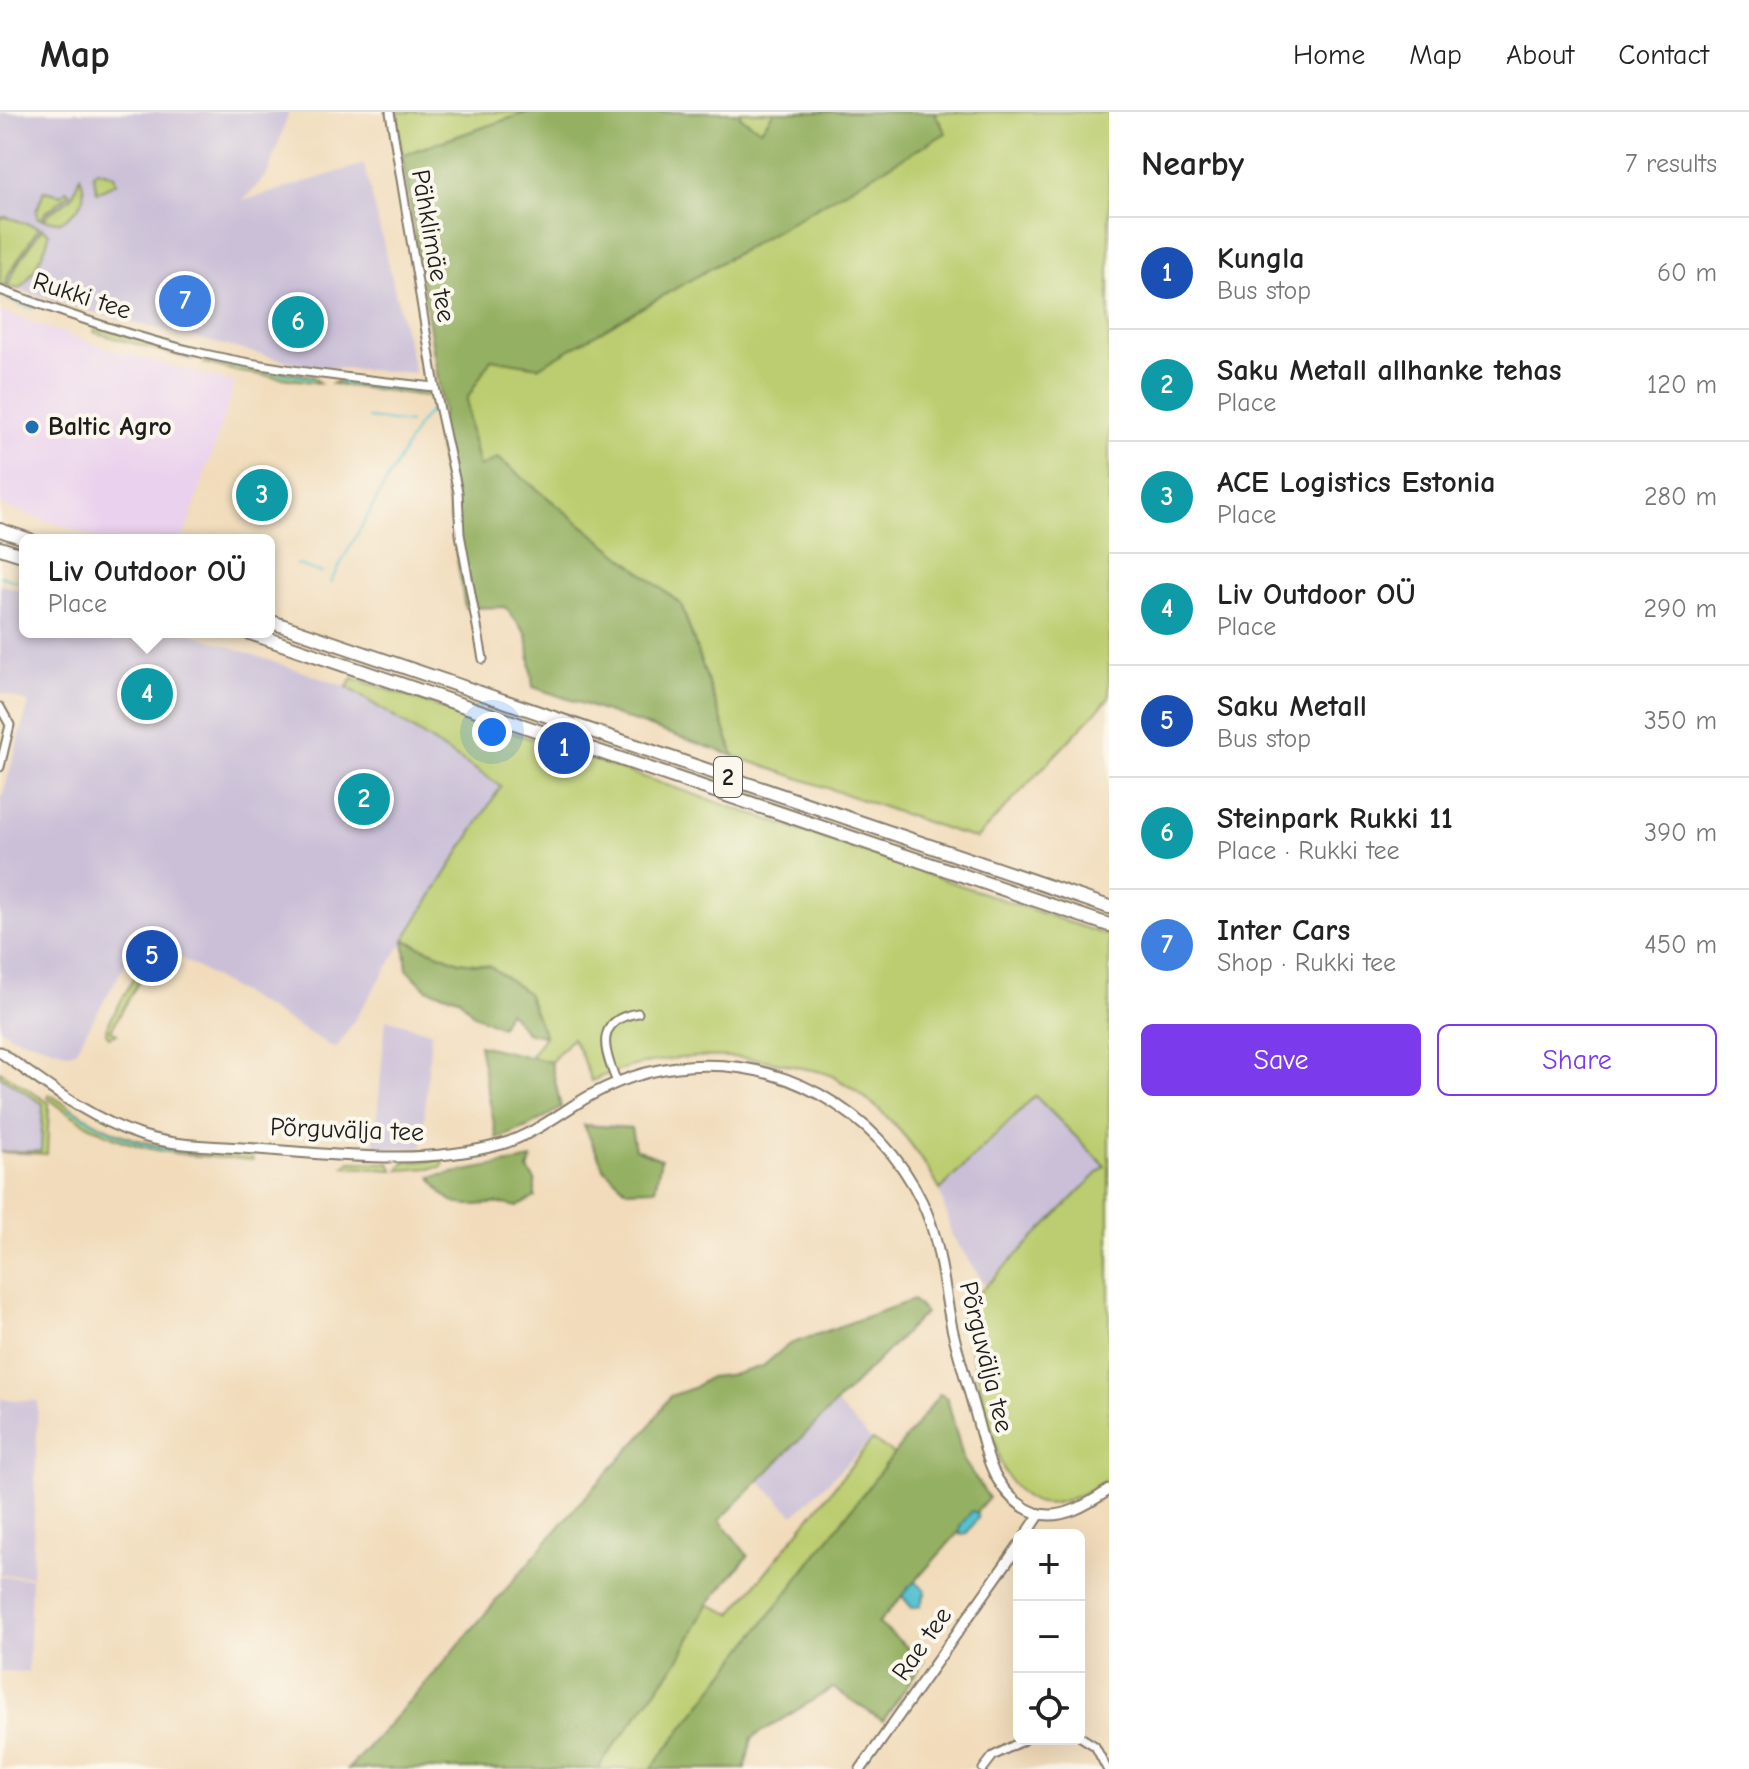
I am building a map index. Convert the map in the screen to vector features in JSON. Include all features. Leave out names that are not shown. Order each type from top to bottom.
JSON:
[{"type":"highway","points":[[0,530],[19,536]]},
{"type":"highway","name":"2","points":[[275,623],[1109,907]]},
{"type":"highway","name":"2","points":[[265,638],[1109,925]]},
{"type":"street","name":"Pähklimäe tee","points":[[390,112],[435,387],[458,492],[460,534],[483,659]]},
{"type":"street","name":"Rukki tee","points":[[0,290],[94,324],[202,353],[299,371],[435,387]]},
{"type":"street","points":[[0,707],[10,725],[0,767]]},
{"type":"street","points":[[617,1082],[604,1050],[605,1039],[617,1020],[624,1015],[638,1013]]},
{"type":"street","name":"Põrguvälja tee","points":[[0,1052],[93,1115],[147,1138],[379,1157],[440,1155],[510,1141],[617,1082],[654,1071],[700,1064],[731,1066],[769,1073],[795,1082],[828,1100],[868,1129],[887,1147],[908,1176],[929,1219],[940,1259],[952,1328],[992,1469],[1011,1497],[1040,1514]]},
{"type":"street","points":[[1030,1529],[1040,1514],[1071,1511],[1109,1490]]},
{"type":"street","name":"Rae tee","points":[[861,1769],[1013,1554]]},
{"type":"street","points":[[1085,1740],[1095,1746],[1107,1769]]},
{"type":"street","points":[[983,1769],[993,1756],[1014,1745]]},
{"type":"shaded area","points":[[0,112],[289,112],[268,173],[243,201],[364,164],[415,373],[307,366],[88,311],[0,284]]},
{"type":"shaded area","points":[[0,311],[112,350],[235,383],[185,534],[85,534],[0,505]]},
{"type":"shaded area","points":[[0,584],[19,590],[19,638],[204,638],[347,687],[502,786],[336,1049],[142,935],[75,1051],[69,1053],[12,1036],[0,1028],[0,804],[29,703],[0,692]]},
{"type":"shaded area","points":[[386,1019],[431,1032],[422,1147],[374,1148]]},
{"type":"shaded area","points":[[0,1073],[49,1104],[47,1154],[0,1152]]},
{"type":"shaded area","points":[[1035,1095],[1106,1166],[985,1284],[951,1234],[940,1190]]},
{"type":"shaded area","points":[[0,1399],[38,1401],[32,1576],[0,1575]]},
{"type":"shaded area","points":[[837,1404],[871,1440],[794,1515],[758,1480]]},
{"type":"shaded area","points":[[0,1577],[31,1578],[28,1672],[0,1671]]},
{"type":"green space","points":[[397,112],[528,112],[402,155]]},
{"type":"green space","points":[[528,112],[740,112],[740,117],[761,130],[774,112],[934,112],[946,133],[539,367],[491,359],[467,399],[479,467],[498,458],[681,604],[734,756],[533,687],[527,635],[505,607],[465,608],[437,435],[443,411],[402,155]]},
{"type":"green space","points":[[740,112],[774,112],[761,130],[740,117]]},
{"type":"green space","points":[[934,112],[1109,112],[1109,698],[976,839],[734,756],[681,604],[479,467],[467,399],[491,358],[539,366],[945,133]]},
{"type":"green space","points":[[98,170],[114,175],[116,183],[97,192],[93,173]]},
{"type":"green space","points":[[80,176],[84,191],[78,208],[61,222],[44,220],[72,197]]},
{"type":"green space","points":[[66,190],[71,193],[45,213],[42,219],[38,218],[36,212],[44,191],[62,195]]},
{"type":"green space","points":[[0,218],[39,227],[4,286],[0,285]]},
{"type":"green space","points":[[42,228],[49,233],[48,239],[33,272],[19,289],[7,287],[17,265]]},
{"type":"green space","points":[[96,327],[185,353],[192,360],[94,332]]},
{"type":"green space","points":[[209,360],[312,376],[320,383],[240,372],[204,363]]},
{"type":"green space","points":[[342,379],[428,391],[435,397],[332,384]]},
{"type":"green space","points":[[353,678],[1109,936],[1109,1478],[1061,1502],[1047,1504],[1021,1494],[1000,1461],[960,1312],[1105,1166],[1035,1096],[940,1190],[895,1125],[866,1098],[825,1073],[750,1058],[695,1057],[641,1064],[591,1081],[572,1038],[551,1062],[529,1059],[545,1036],[490,966],[459,962],[404,940],[501,786],[347,687]]},
{"type":"green space","points":[[404,940],[459,962],[490,966],[527,993],[545,1036],[527,1033],[508,1011],[501,1027],[474,1015],[459,998],[426,989],[407,969]]},
{"type":"green space","points":[[145,961],[151,961],[153,970],[147,967],[111,1030],[117,1034],[109,1037],[107,1026]]},
{"type":"green space","points":[[479,1045],[551,1062],[561,1108],[497,1139]]},
{"type":"green space","points":[[0,1071],[49,1103],[47,1154],[0,1152],[41,1151],[43,1104],[0,1076]]},
{"type":"green space","points":[[49,1094],[126,1136],[180,1148],[250,1153],[253,1160],[195,1156],[121,1140],[73,1116],[48,1098]]},
{"type":"green space","points":[[584,1125],[631,1128],[635,1149],[661,1159],[655,1189],[627,1190],[604,1169]]},
{"type":"green space","points":[[532,1159],[528,1170],[535,1180],[535,1197],[517,1207],[460,1204],[450,1200],[431,1177]]},
{"type":"green space","points":[[444,1160],[442,1167],[399,1170],[404,1162]]},
{"type":"green space","points":[[350,1162],[389,1163],[394,1170],[345,1167]]},
{"type":"green space","points":[[913,1300],[925,1313],[720,1520],[748,1556],[708,1604],[678,1661],[597,1769],[348,1769],[647,1430],[670,1396],[693,1388],[710,1377],[763,1366],[788,1345]]},
{"type":"green space","points":[[940,1394],[947,1398],[964,1461],[989,1498],[878,1623],[924,1661],[883,1721],[833,1688],[752,1738],[745,1769],[651,1769]]},
{"type":"green space","points":[[872,1440],[894,1454],[651,1769],[597,1769],[678,1661],[708,1604],[732,1614]]},
{"type":"water","points":[[972,1511],[977,1513],[978,1518],[967,1533],[960,1535],[960,1526]]},
{"type":"water","points":[[916,1582],[926,1591],[920,1606],[912,1608],[902,1596]]},
{"type":"waterway","points":[[6,299],[33,309]]},
{"type":"waterway","points":[[214,363],[313,379]]},
{"type":"waterway","points":[[340,383],[422,392]]},
{"type":"waterway","points":[[330,583],[418,425],[434,406]]},
{"type":"waterway","points":[[368,418],[410,423]]},
{"type":"waterway","points":[[296,564],[322,573]]},
{"type":"waterway","points":[[0,576],[19,582]]},
{"type":"waterway","points":[[68,1108],[109,1131],[149,1146],[242,1154]]},
{"type":"place","name":"Inter Cars","points":[[185,301]]},
{"type":"place","name":"Steinpark Rukki 11","points":[[298,322]]},
{"type":"place","name":"Baltic Agro","points":[[32,427]]},
{"type":"place","name":"ACE Logistics Estonia","points":[[262,495]]},
{"type":"place","name":"Liv Outdoor OÜ","points":[[147,694]]},
{"type":"place","name":"Kungla","points":[[564,748]]},
{"type":"place","name":"Saku Metall allhanke tehas","points":[[364,799]]},
{"type":"place","name":"Saku Metall","points":[[152,956]]}]
